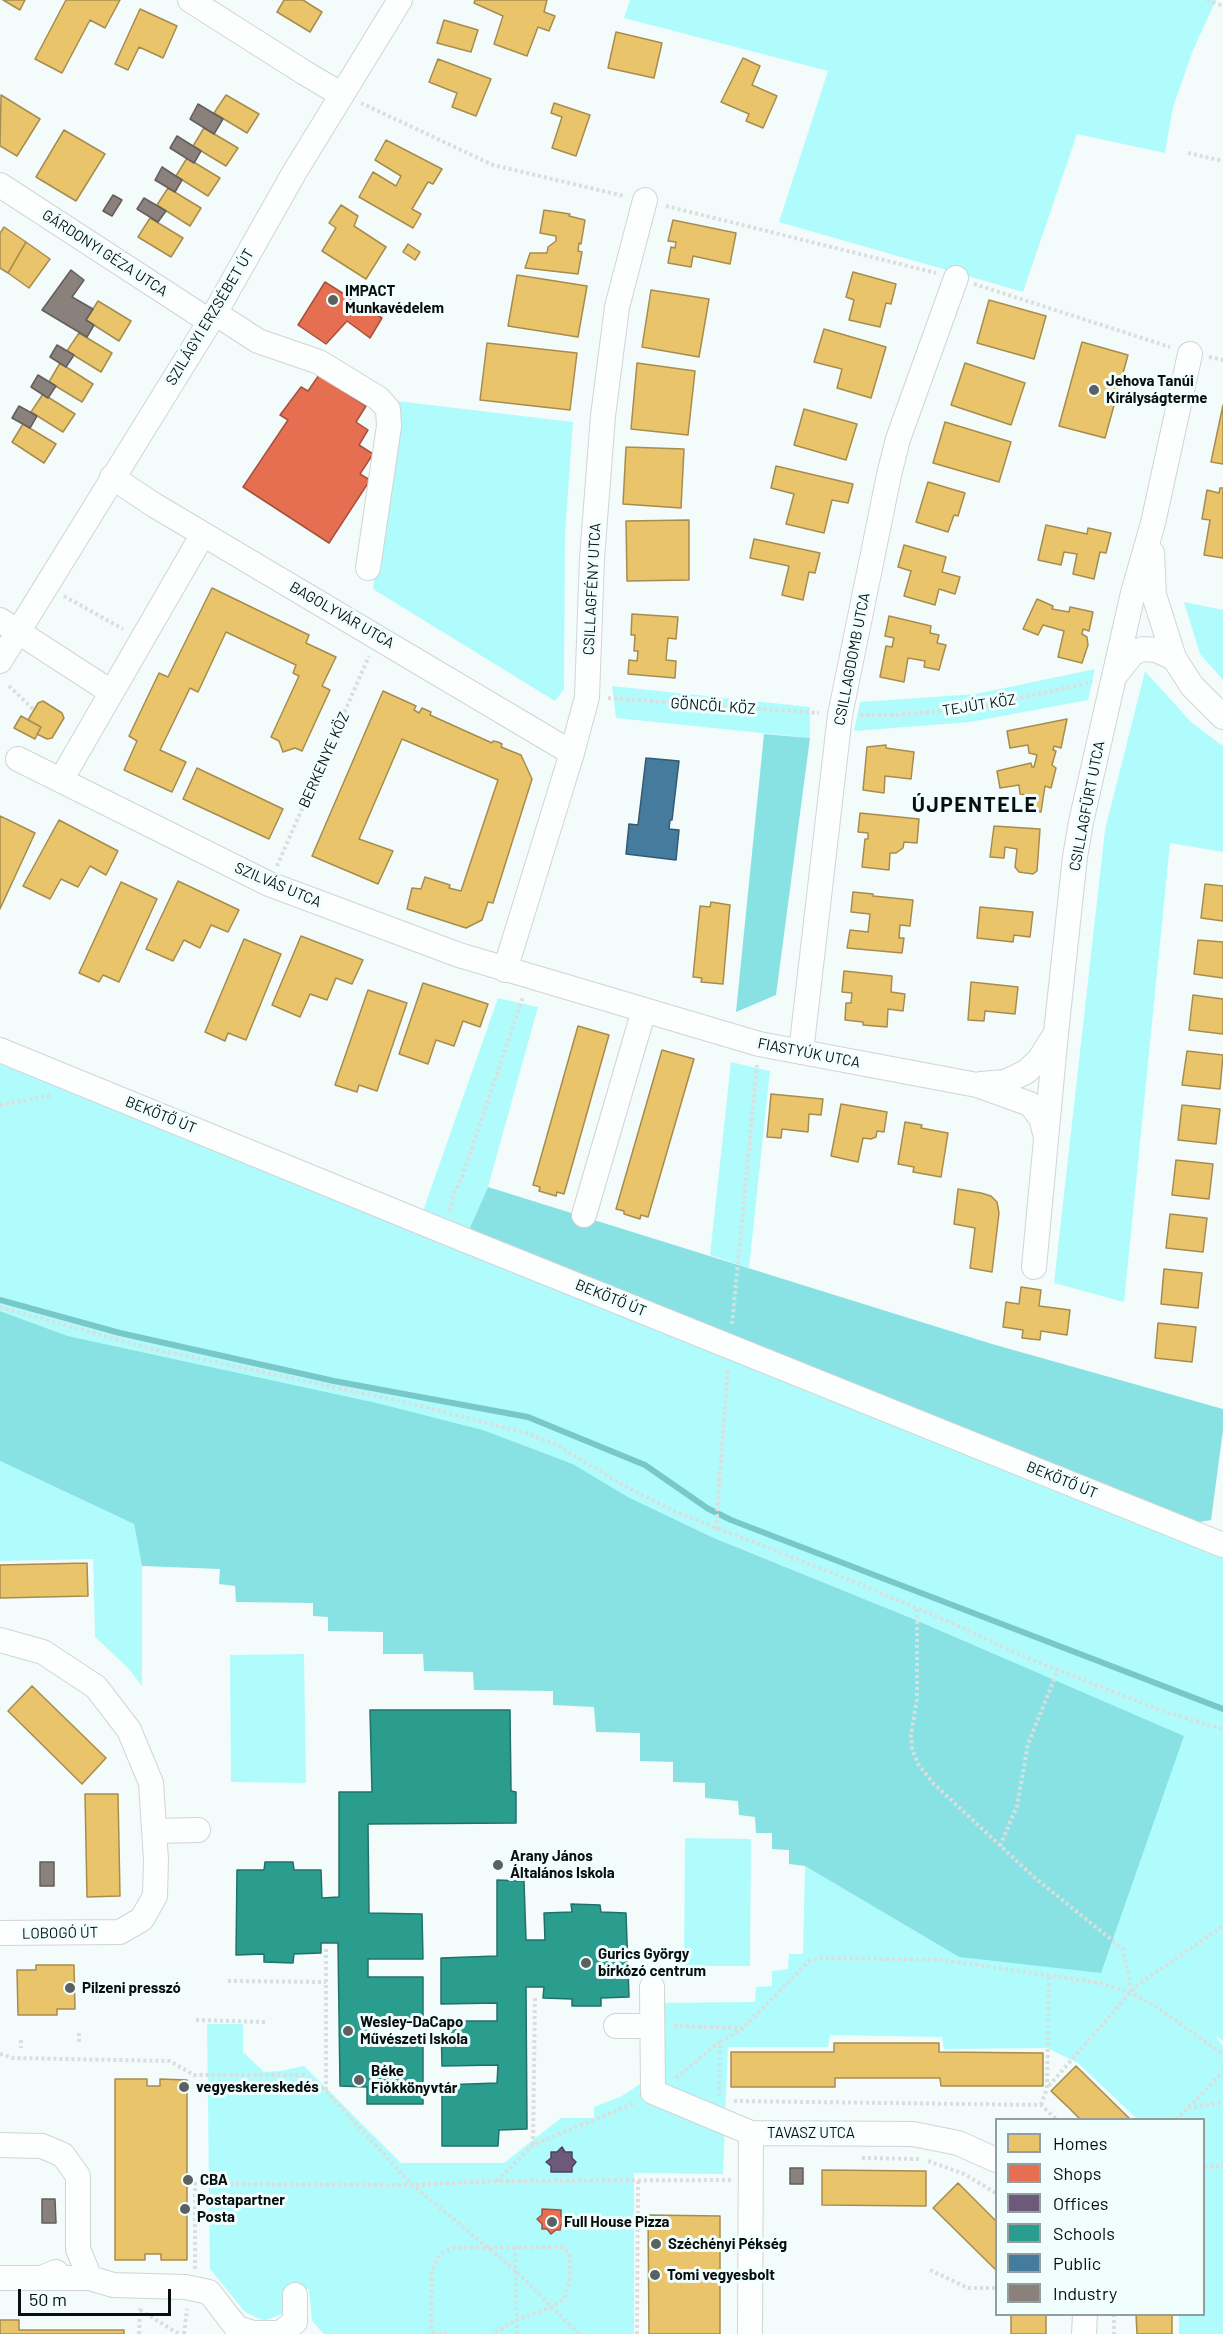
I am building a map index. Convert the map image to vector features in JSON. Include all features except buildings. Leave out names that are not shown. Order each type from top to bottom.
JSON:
[{"type":"street","points":[[190,0],[305,74],[342,94]]},
{"type":"street","name":"SZILÁGYI ERZSÉBET ÚT","points":[[0,661],[9,626],[112,477],[212,317],[294,173],[400,0]]},
{"type":"street","name":"GÁRDONYI GÉZA UTCA","points":[[0,185],[212,317],[258,340],[320,362],[378,398],[388,409],[389,426],[368,568]]},
{"type":"street","name":"CSILLAGFÉNY UTCA","points":[[515,973],[587,697],[592,558],[603,416],[617,307],[645,200]]},
{"type":"street","name":"CSILLAGDOMB UTCA","points":[[801,1052],[840,715],[898,439],[956,278]]},
{"type":"street","name":"CSILLAGFÜRT UTCA","points":[[1035,1267],[1056,1033],[1075,857],[1133,593],[1153,523],[1190,354]]},
{"type":"street","name":"BAGOLYVÁR UTCA","points":[[112,477],[203,534],[572,753]]},
{"type":"street","points":[[1153,523],[1154,596],[1174,658],[1192,686],[1223,717]]},
{"type":"street","points":[[60,780],[203,534]]},
{"type":"street","points":[[9,626],[111,692]]},
{"type":"street","points":[[1116,675],[1125,660],[1133,653],[1143,650],[1156,650],[1174,658]]},
{"type":"street","name":"SZILVÁS UTCA","points":[[18,759],[269,884],[459,955],[515,973]]},
{"type":"street","name":"FIASTYÚK UTCA","points":[[515,973],[759,1044],[977,1085],[1029,1104],[1041,1118],[1046,1137]]},
{"type":"street","points":[[584,1215],[644,1011]]},
{"type":"street","name":"FIASTYÚK UTCA","points":[[977,1085],[1005,1082],[1026,1072],[1039,1060],[1056,1033]]},
{"type":"street","name":"BEKÖTŐ ÚT","points":[[0,1050],[1223,1545]]},
{"type":"street","points":[[0,1640],[43,1652],[96,1686],[129,1731],[151,1783],[154,1831],[198,1830]]},
{"type":"street","name":"LOBOGÓ ÚT","points":[[0,1933],[120,1932],[142,1919],[155,1896],[154,1831]]},
{"type":"street","points":[[652,1987],[653,2092],[751,2133]]},
{"type":"street","points":[[616,2026],[652,2026]]},
{"type":"street","name":"TAVASZ UTCA","points":[[750,2334],[751,2133],[913,2134],[958,2143],[995,2160]]},
{"type":"street","points":[[0,2145],[42,2146],[63,2155],[78,2176],[78,2249],[90,2278]]},
{"type":"street","points":[[41,2278],[63,2269],[78,2249]]},
{"type":"street","points":[[0,2278],[90,2278],[113,2286],[189,2288],[209,2292],[237,2328],[253,2333],[280,2333],[295,2322],[295,2295]]},
{"type":"street","points":[[1084,2334],[1085,2316]]},
{"type":"path","points":[[1207,0],[1223,6]]},
{"type":"path","points":[[342,94],[494,165],[645,200],[956,278],[1190,354]]},
{"type":"path","points":[[1188,153],[1223,161]]},
{"type":"path","points":[[63,595],[142,640]]},
{"type":"path","name":"BERKENYE KÖZ","points":[[269,884],[378,636]]},
{"type":"path","name":"TEJÚT KÖZ","points":[[840,715],[895,715],[976,708],[1077,687],[1116,675]]},
{"type":"path","points":[[9,686],[34,710]]},
{"type":"path","name":"GÖNCÖL KÖZ","points":[[587,697],[840,715]]},
{"type":"path","points":[[445,1232],[454,1193],[462,1177],[523,999],[515,973]]},
{"type":"path","points":[[716,1529],[729,1345],[759,1044]]},
{"type":"path","points":[[0,1105],[57,1095]]},
{"type":"path","points":[[0,1307],[148,1348],[414,1404],[519,1431],[555,1444],[638,1494],[716,1529],[845,1578],[1058,1670],[1168,1713],[1223,1729]]},
{"type":"path","points":[[916,1609],[917,1699],[911,1735],[912,1749],[918,1764],[934,1784],[1035,1878],[1123,1949],[1132,1993]]},
{"type":"path","points":[[1000,1846],[1017,1806],[1028,1744],[1058,1670]]},
{"type":"path","points":[[1047,2088],[1136,1986],[1223,1926]]},
{"type":"path","points":[[326,1949],[326,2091]]},
{"type":"path","points":[[496,2181],[533,2145],[657,2094],[720,2042],[743,2028],[809,1961],[820,1958],[944,1960],[1100,1983],[1132,1993],[1186,2026],[1223,2054]]},
{"type":"path","points":[[1041,2104],[1047,2088],[1049,1977]]},
{"type":"path","points":[[228,1981],[326,1982]]},
{"type":"path","points":[[533,2145],[535,1996]]},
{"type":"path","points":[[196,2020],[266,2022]]},
{"type":"path","points":[[652,2026],[743,2028]]},
{"type":"path","points":[[79,2031],[79,2042]]},
{"type":"path","points":[[21,2040],[21,2048]]},
{"type":"path","points":[[719,2101],[720,2042]]},
{"type":"path","points":[[0,2055],[13,2058],[170,2061],[194,2075],[304,2074],[326,2091],[412,2185],[514,2270],[579,2334]]},
{"type":"path","points":[[1178,2118],[1223,2072]]},
{"type":"path","points":[[731,2101],[1041,2104],[1055,2118]]},
{"type":"path","points":[[1187,2109],[1223,2102]]},
{"type":"path","points":[[855,2158],[922,2159],[964,2174],[995,2192]]},
{"type":"path","points":[[1205,2167],[1223,2166]]},
{"type":"path","points":[[184,2334],[189,2288],[195,2267],[195,2184],[412,2185],[496,2181],[750,2180]]},
{"type":"path","points":[[637,2334],[638,2181]]},
{"type":"path","points":[[515,2247],[516,2334]]},
{"type":"path","points":[[450,2334],[436,2334],[432,2327],[432,2270],[434,2263],[442,2253],[453,2248],[563,2247],[569,2253],[570,2278],[565,2298],[552,2307],[516,2320],[492,2334]]},
{"type":"path","points":[[930,2270],[968,2288],[995,2288]]},
{"type":"path","points":[[140,2334],[140,2310],[180,2334]]},
{"type":"path","points":[[1114,2316],[1114,2334]]},
{"type":"shaded area","points":[[630,0],[1216,0],[1193,50],[1173,107],[1165,153],[1077,134],[1023,292],[779,222],[828,71],[624,18]]},
{"type":"shaded area","points":[[397,401],[573,422],[565,534],[564,689],[555,701],[373,589]]},
{"type":"shaded area","points":[[1184,602],[1223,610],[1223,680],[1200,654]]},
{"type":"shaded area","points":[[1095,669],[1088,700],[970,722],[854,731],[860,702],[976,694]]},
{"type":"shaded area","points":[[1145,671],[1191,722],[1223,746],[1223,852],[1170,843],[1124,1302],[1054,1283],[1105,830]]},
{"type":"shaded area","points":[[612,686],[810,707],[810,738],[616,718]]},
{"type":"shaded area","points":[[764,734],[810,738],[776,995],[736,1012]]},
{"type":"shaded area","points":[[498,998],[538,1007],[488,1187],[469,1230],[423,1211]]},
{"type":"shaded area","points":[[0,1058],[1223,1556],[1223,2041],[1215,2036],[1223,2046],[1223,2334],[1179,2334],[1179,2316],[1205,2316],[1205,2118],[1136,2118],[1078,2063],[1047,2048],[944,2049],[942,2037],[830,2035],[828,2047],[728,2047],[723,2174],[634,2173],[634,2334],[324,2334],[312,2321],[309,2289],[286,2290],[285,2313],[264,2321],[245,2312],[210,2269],[207,2024],[243,2024],[243,2052],[264,2072],[304,2066],[401,2163],[504,2163],[561,2118],[594,2118],[594,2107],[622,2096],[646,2080],[645,2003],[755,2002],[756,1987],[772,1986],[772,1971],[788,1969],[789,1954],[803,1954],[805,1866],[959,1957],[1183,1737],[911,1618],[714,1538],[628,1497],[573,1464],[483,1430],[377,1403],[68,1336],[0,1311]]},
{"type":"shaded area","points":[[731,1062],[770,1071],[749,1268],[710,1255]]},
{"type":"shaded area","points":[[488,1187],[992,1344],[1223,1409],[1223,1430],[1211,1520],[1193,1523],[469,1230]]},
{"type":"shaded area","points":[[0,1311],[68,1336],[377,1403],[483,1430],[573,1464],[628,1497],[714,1538],[911,1618],[1184,1736],[1101,1973],[959,1957],[805,1866],[789,1864],[789,1850],[772,1849],[772,1833],[756,1833],[755,1817],[739,1815],[738,1801],[705,1798],[705,1783],[673,1782],[673,1762],[640,1761],[640,1733],[596,1732],[594,1707],[553,1705],[553,1691],[474,1690],[473,1672],[424,1671],[423,1654],[383,1654],[383,1632],[328,1631],[328,1617],[313,1616],[313,1603],[236,1602],[235,1586],[219,1584],[220,1569],[142,1566],[134,1524],[0,1461]]},
{"type":"shaded area","points":[[0,1461],[134,1524],[142,1566],[142,1686],[128,1668],[95,1637],[93,1559],[0,1561]]},
{"type":"shaded area","points":[[304,1654],[306,1783],[231,1782],[230,1655]]},
{"type":"shaded area","points":[[685,1838],[751,1839],[750,1966],[684,1966]]},
{"type":"waterway","points":[[0,1300],[120,1333],[334,1381],[528,1417],[645,1465],[707,1508],[731,1520],[1223,1709]]},
{"type":"place","name":"IMPACT Munkavédelem","points":[[333,300]]},
{"type":"place","name":"Jehova Tanúi Királyságterme","points":[[1094,390]]},
{"type":"place","name":"Arany János Általános Iskola","points":[[498,1865]]},
{"type":"place","name":"Gurics György bírkózó centrum","points":[[586,1963]]},
{"type":"place","name":"Pilzeni presszó","points":[[70,1988]]},
{"type":"place","name":"Wesley-DaCapo Művészeti Iskola","points":[[348,2031]]},
{"type":"place","name":"Béke Fiókkönyvtár","points":[[359,2080]]},
{"type":"place","name":"vegyeskereskedés","points":[[184,2087]]},
{"type":"place","name":"CBA","points":[[188,2180]]},
{"type":"place","name":"Postapartner Posta","points":[[185,2209]]},
{"type":"place","name":"Full House Pizza","points":[[552,2222]]},
{"type":"place","name":"Széchényi Pékség","points":[[656,2244]]},
{"type":"place","name":"Tomi vegyesbolt","points":[[655,2275]]},
{"type":"district","name":"ÚJPENTELE","points":[[975,805]]}]
